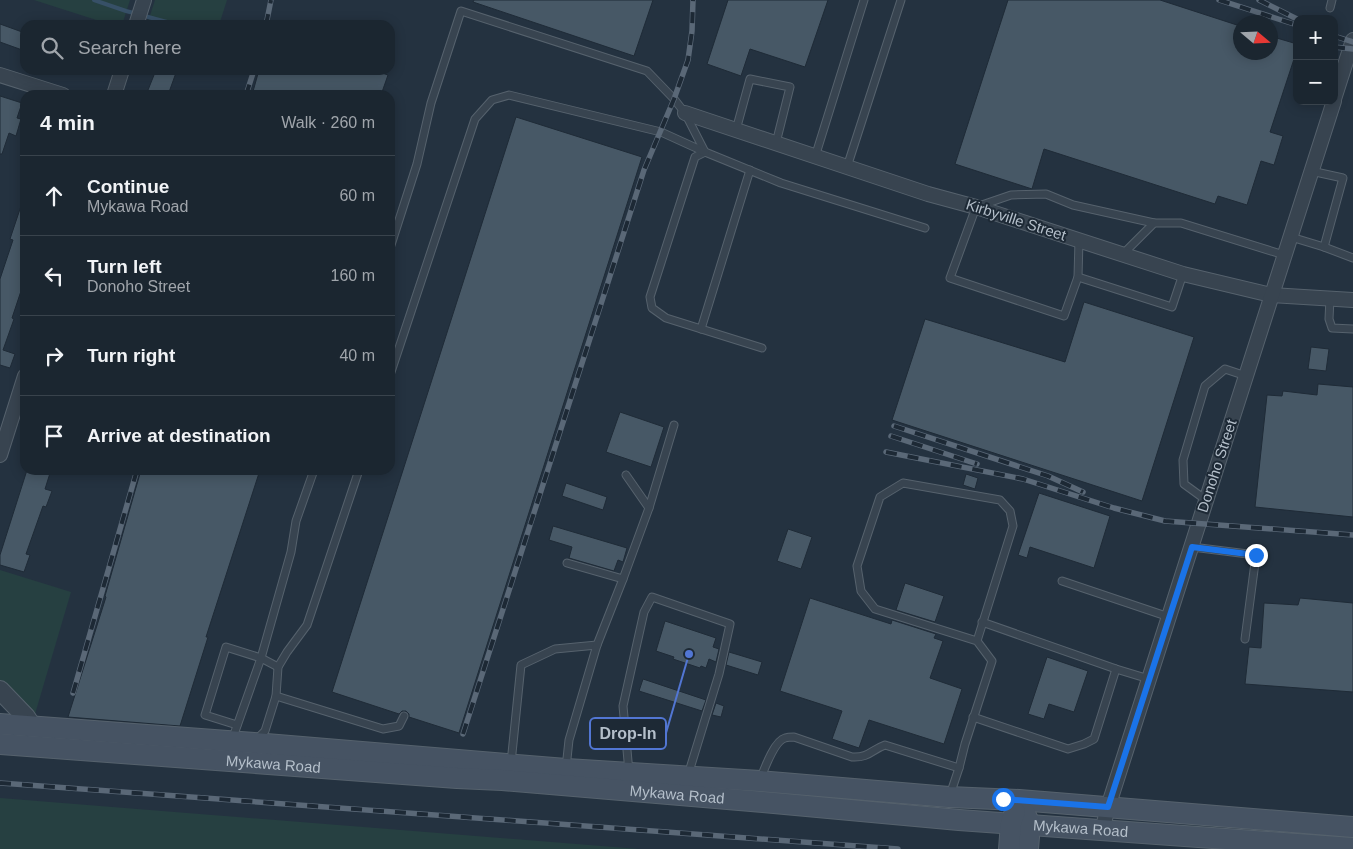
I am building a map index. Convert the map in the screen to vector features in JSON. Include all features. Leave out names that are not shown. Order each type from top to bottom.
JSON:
[{"type":"main road","name":"Mykawa Road","points":[[0,724],[235,734],[252,752],[457,778],[502,780],[629,773],[685,787],[762,775],[949,797],[1019,800],[1353,827]]},
{"type":"main road","name":"Mykawa Road","points":[[0,744],[252,752],[510,764],[565,777],[685,787],[960,820],[1353,848]]},
{"type":"main road","points":[[1019,800],[1021,824],[1028,849]]},
{"type":"main road","points":[[1009,849],[1021,824]]},
{"type":"street","points":[[138,20],[144,0]]},
{"type":"street","name":"Donoho Street","points":[[1338,87],[1353,40]]},
{"type":"street","points":[[0,75],[47,90]]},
{"type":"street","points":[[116,90],[120,75]]},
{"type":"street","name":"Donoho Street","points":[[1102,830],[1332,105]]},
{"type":"street","name":"Kirbyville Street","points":[[685,113],[928,194],[976,207],[1183,274],[1271,295],[1353,300]]},
{"type":"street","points":[[0,455],[20,392]]},
{"type":"street","points":[[0,724],[6,715],[3,693]]},
{"type":"street","points":[[3,693],[32,726]]},
{"type":"lane","points":[[815,157],[864,0]]},
{"type":"lane","points":[[847,167],[901,0]]},
{"type":"lane","points":[[1330,8],[1332,0]]},
{"type":"lane","points":[[395,232],[417,164],[431,103],[461,11],[647,71],[685,113],[705,152]]},
{"type":"lane","points":[[736,130],[750,79],[790,87],[776,144]]},
{"type":"lane","points":[[395,360],[475,119],[492,100],[509,95],[661,132],[781,183],[925,228]]},
{"type":"lane","points":[[705,152],[695,157],[650,297],[652,308],[666,318],[762,348]]},
{"type":"lane","points":[[701,329],[750,170]]},
{"type":"lane","points":[[1311,171],[1343,178],[1324,246]]},
{"type":"lane","points":[[1080,240],[1078,277],[1064,316],[950,278],[976,207],[1010,194],[1046,194],[1073,205],[1154,223],[1181,223],[1284,255]]},
{"type":"lane","points":[[1123,254],[1154,223]]},
{"type":"lane","points":[[1291,237],[1324,246],[1353,258]]},
{"type":"lane","points":[[1078,277],[1172,307],[1183,274]]},
{"type":"lane","points":[[1330,298],[1329,319],[1332,328],[1353,329]]},
{"type":"lane","points":[[1206,500],[1184,484],[1183,460],[1205,386],[1225,369],[1246,376]]},
{"type":"lane","points":[[565,777],[569,740],[597,645],[649,508],[674,425]]},
{"type":"lane","points":[[278,667],[261,658],[226,647],[205,715],[235,734],[261,658],[291,552],[296,521],[312,475]]},
{"type":"lane","points":[[252,752],[265,731],[276,696],[278,667],[308,625],[357,475]]},
{"type":"lane","points":[[626,475],[649,508]]},
{"type":"lane","points":[[949,797],[959,768],[964,744],[992,661],[977,641],[875,608],[861,591],[856,566],[880,497],[903,483],[1000,500],[1010,511],[1013,526],[977,641]]},
{"type":"lane","points":[[1192,547],[1256,555],[1245,638]]},
{"type":"lane","points":[[567,563],[623,579]]},
{"type":"lane","points":[[1062,581],[1169,617]]},
{"type":"lane","points":[[629,773],[623,706],[644,612],[652,597],[730,624],[719,674],[685,787]]},
{"type":"lane","points":[[982,622],[1149,679]]},
{"type":"lane","points":[[510,764],[521,665],[555,649],[597,645]]},
{"type":"lane","points":[[973,717],[1068,749],[1084,744],[1094,739],[1116,669]]},
{"type":"lane","points":[[276,696],[383,729],[399,726],[404,716]]},
{"type":"lane","points":[[762,775],[778,743],[785,738],[794,737],[852,757],[869,755],[885,745],[959,768]]},
{"type":"green space","points":[[34,0],[130,0],[124,20],[96,20]]},
{"type":"green space","points":[[155,0],[227,0],[221,20],[149,20]]},
{"type":"green space","points":[[0,570],[71,592],[35,714],[31,714],[0,682]]},
{"type":"green space","points":[[0,798],[639,849],[0,849]]},
{"type":"building","points":[[474,0],[653,0],[634,56],[473,2]]},
{"type":"building","points":[[728,0],[828,0],[805,67],[750,49],[741,76],[707,64]]},
{"type":"building","points":[[1008,0],[1160,0],[1233,24],[1233,60],[1278,60],[1278,38],[1293,43],[1293,62],[1270,132],[1283,136],[1274,165],[1261,161],[1247,205],[1218,196],[1215,204],[1044,149],[1032,189],[955,164]]},
{"type":"building","points":[[0,24],[20,31],[20,49],[0,42]]},
{"type":"building","points":[[154,75],[175,75],[170,90],[148,90]]},
{"type":"building","points":[[258,75],[388,75],[383,90],[253,90]]},
{"type":"building","points":[[0,96],[20,102],[17,118],[20,119],[20,122],[16,136],[9,133],[2,154],[0,154]]},
{"type":"building","points":[[516,117],[642,157],[459,733],[409,717],[406,711],[402,711],[399,714],[332,692]]},
{"type":"building","points":[[20,209],[20,294],[12,318],[14,319],[3,350],[15,354],[10,368],[0,365],[0,279],[13,240],[10,239]]},
{"type":"building","points":[[1084,302],[1194,337],[1142,501],[892,420],[925,319],[1065,362]]},
{"type":"building","points":[[1311,347],[1329,349],[1326,371],[1308,369]]},
{"type":"building","points":[[1318,384],[1353,387],[1353,517],[1255,507],[1267,395],[1282,396],[1283,391],[1317,395]]},
{"type":"building","points":[[620,412],[664,427],[651,467],[606,452]]},
{"type":"building","points":[[966,474],[978,478],[975,489],[963,485]]},
{"type":"building","points":[[25,475],[49,475],[45,489],[52,491],[46,507],[43,506],[26,554],[30,555],[24,572],[0,565],[0,555]]},
{"type":"building","points":[[140,475],[258,475],[206,637],[208,637],[180,726],[68,717]]},
{"type":"building","points":[[566,483],[607,497],[603,510],[562,496]]},
{"type":"building","points":[[1039,493],[1110,516],[1094,568],[1030,547],[1027,558],[1018,555]]},
{"type":"building","points":[[553,526],[627,548],[623,562],[618,560],[614,571],[569,558],[572,547],[549,540]]},
{"type":"building","points":[[788,529],[812,537],[801,569],[777,561]]},
{"type":"building","points":[[905,583],[944,596],[935,622],[896,610]]},
{"type":"building","points":[[810,598],[891,624],[892,620],[936,634],[934,638],[943,641],[930,678],[962,689],[944,744],[869,720],[859,748],[832,739],[842,711],[780,691]]},
{"type":"building","points":[[1300,598],[1353,603],[1353,692],[1245,684],[1249,647],[1261,648],[1264,603],[1298,605]]},
{"type":"building","points":[[665,621],[716,638],[713,647],[719,649],[716,662],[709,659],[706,668],[701,666],[700,668],[656,651]]},
{"type":"building","points":[[729,652],[762,662],[758,675],[726,665]]},
{"type":"building","points":[[1047,657],[1088,671],[1074,712],[1049,704],[1044,719],[1028,714]]},
{"type":"building","points":[[643,679],[706,700],[702,711],[639,691]]},
{"type":"building","points":[[716,703],[724,706],[721,717],[712,715]]},
{"type":"waterway","points":[[94,0],[159,20]]},
{"type":"railway","points":[[267,20],[271,0]]},
{"type":"railway","points":[[463,734],[644,170],[688,60],[692,31],[693,0]]},
{"type":"railway","points":[[1219,0],[1293,24]]},
{"type":"railway","points":[[1259,0],[1293,17]]},
{"type":"railway","points":[[1338,37],[1353,42]]},
{"type":"railway","points":[[1338,47],[1353,49]]},
{"type":"railway","points":[[248,90],[252,75]]},
{"type":"railway","points":[[894,426],[1048,476],[1083,492]]},
{"type":"railway","points":[[891,436],[977,464]]},
{"type":"railway","points":[[886,452],[1023,479],[1114,508],[1165,521],[1353,535]]},
{"type":"railway","points":[[73,693],[136,475]]},
{"type":"railway","points":[[0,783],[898,849]]},
{"type":"place","name":"Drop-In","points":[[689,654]]},
{"type":"route","points":[[1003,799],[1108,807],[1192,547],[1256,555]]}]
